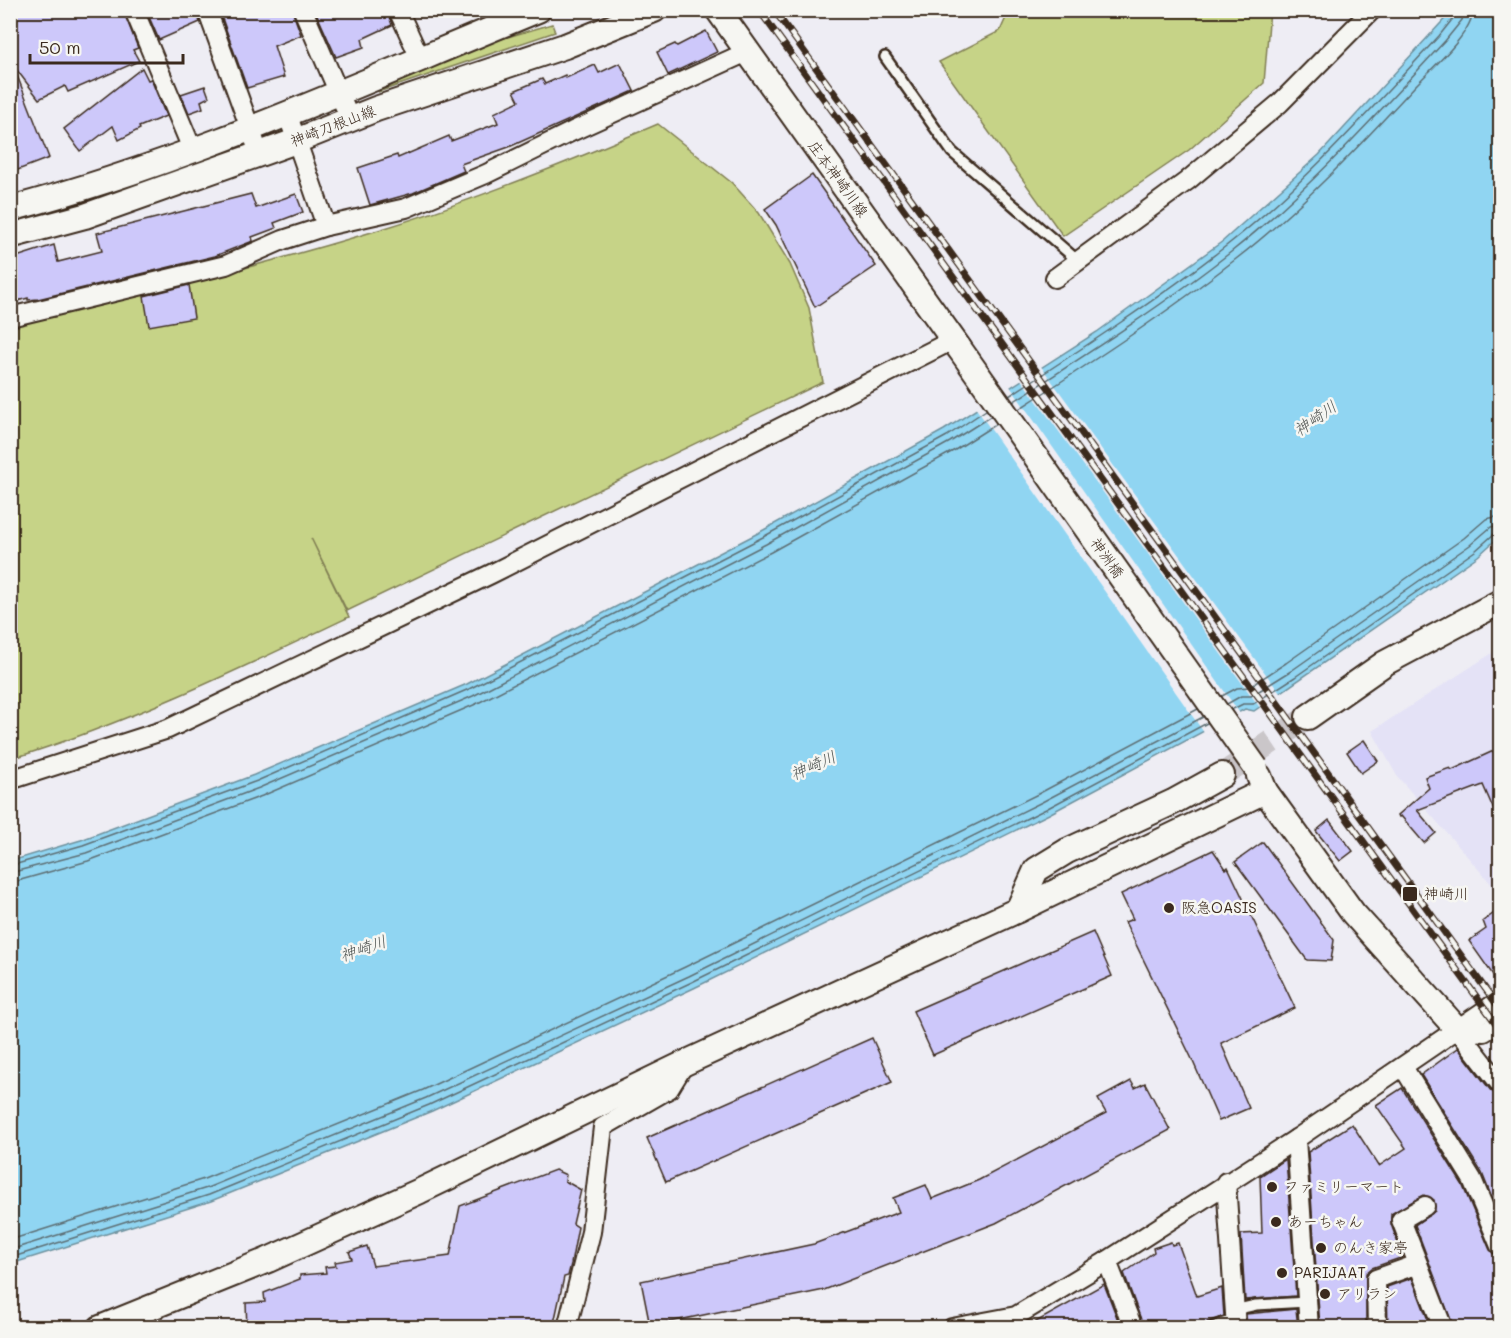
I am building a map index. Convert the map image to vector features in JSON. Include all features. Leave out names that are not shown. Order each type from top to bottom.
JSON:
[{"type":"street","points":[[134,10],[192,149]]},
{"type":"street","points":[[207,10],[259,153]]},
{"type":"street","points":[[303,10],[350,119]]},
{"type":"street","points":[[398,10],[420,58]]},
{"type":"street","name":"神崎刀根山線","points":[[10,209],[84,189],[251,127],[538,10]]},
{"type":"street","name":"神崎刀根山線","points":[[10,236],[85,216],[296,141],[350,119],[565,46],[654,10]]},
{"type":"street","name":"庄本神崎川線","points":[[718,10],[956,344]]},
{"type":"street","points":[[1054,278],[1187,181],[1280,103],[1372,10]]},
{"type":"street","points":[[10,317],[226,265],[283,240],[326,226],[406,208],[486,174],[573,131],[747,52]]},
{"type":"street","points":[[287,113],[326,226]]},
{"type":"street","points":[[10,780],[168,729],[491,574],[956,344]]},
{"type":"street","name":"神洲橋","points":[[956,344],[1256,768],[1265,791],[1353,913],[1458,1030]]},
{"type":"street","points":[[1308,717],[1385,663],[1500,602]]},
{"type":"street","points":[[1018,910],[1036,870],[1067,851],[1173,802],[1222,775]]},
{"type":"street","points":[[100,1328],[268,1260],[398,1201],[685,1064],[1018,910],[1265,791]]},
{"type":"street","points":[[952,1328],[1016,1316],[1107,1261],[1226,1182],[1296,1139],[1458,1030],[1473,1016],[1500,1000]]},
{"type":"street","points":[[1458,1030],[1484,1032],[1500,1022]]},
{"type":"street","points":[[1458,1030],[1500,1084]]},
{"type":"street","points":[[567,1328],[591,1232],[603,1127],[669,1089],[685,1064]]},
{"type":"street","points":[[1403,1067],[1472,1179],[1500,1246]]},
{"type":"street","points":[[1296,1139],[1309,1328]]},
{"type":"street","points":[[1226,1182],[1235,1319]]},
{"type":"street","points":[[1425,1206],[1401,1220],[1443,1328]]},
{"type":"street","points":[[1107,1261],[1133,1328]]},
{"type":"street","points":[[1377,1328],[1376,1279],[1418,1264]]},
{"type":"lane","points":[[885,57],[952,152],[1078,261]]},
{"type":"lane","points":[[1210,1328],[1235,1319],[1256,1305],[1307,1302]]},
{"type":"shaded area","points":[[1500,648],[1500,894],[1397,776],[1372,731]]},
{"type":"green space","points":[[1270,10],[1264,83],[1189,150],[1063,236],[939,62],[1000,31],[1009,11]]},
{"type":"green space","points":[[552,24],[555,32],[378,92],[467,49]]},
{"type":"green space","points":[[658,124],[732,183],[759,213],[790,264],[809,308],[823,382],[347,611],[311,538],[349,617],[224,676],[140,712],[55,745],[11,759],[10,326],[246,268],[385,228],[523,179]]},
{"type":"water","name":"神崎川","points":[[1452,11],[1500,11],[1500,536],[1478,556],[1254,711],[1245,709],[1049,814],[694,988],[432,1111],[211,1201],[11,1264],[11,861],[81,840],[254,775],[467,684],[760,532],[944,430],[1097,332],[1223,241],[1319,155]]},
{"type":"pier","points":[[1040,365],[1282,696],[1261,709],[1020,378]]},
{"type":"pier","points":[[1009,385],[1241,715],[1205,734],[975,407]]},
{"type":"building","points":[[10,10],[123,10],[138,48],[133,50],[139,61],[68,92],[65,86],[39,99],[13,65],[49,158],[10,173]]},
{"type":"building","points":[[146,10],[196,10],[200,22],[159,40]]},
{"type":"building","points":[[219,10],[292,10],[301,35],[274,46],[284,77],[247,88]]},
{"type":"building","points":[[315,10],[387,10],[392,25],[362,39],[364,47],[336,57]]},
{"type":"building","points":[[706,31],[717,52],[668,75],[657,52],[675,44],[677,46]]},
{"type":"building","points":[[620,63],[634,91],[509,147],[461,164],[464,171],[413,193],[370,205],[358,168],[397,155],[398,158],[449,136],[451,141],[498,123],[494,113],[519,101],[514,91],[542,79],[545,84],[565,75],[566,78],[595,65],[599,73]]},
{"type":"building","points":[[142,68],[148,80],[151,79],[166,116],[139,127],[140,129],[119,140],[113,126],[80,151],[64,129]]},
{"type":"building","points":[[205,86],[209,97],[201,101],[203,108],[189,113],[181,94]]},
{"type":"building","points":[[812,175],[876,266],[815,307],[776,225],[765,209]]},
{"type":"building","points":[[251,194],[256,208],[296,194],[303,212],[274,223],[276,228],[252,237],[253,241],[215,256],[38,299],[28,300],[28,298],[10,303],[10,259],[54,245],[58,262],[102,251],[97,233]]},
{"type":"building","points":[[189,285],[194,318],[149,326],[144,296]]},
{"type":"building","points":[[1364,740],[1378,761],[1361,773],[1347,752]]},
{"type":"building","points":[[1500,748],[1500,824],[1483,785],[1417,810],[1436,833],[1424,843],[1401,816],[1399,817],[1398,815],[1429,788],[1425,777],[1450,768],[1452,770]]},
{"type":"building","points":[[1329,820],[1353,851],[1340,861],[1316,831]]},
{"type":"building","points":[[1263,842],[1334,940],[1331,961],[1307,960],[1235,862]]},
{"type":"building","points":[[1213,850],[1226,869],[1228,867],[1295,1008],[1221,1043],[1249,1108],[1219,1121],[1191,1057],[1125,922],[1133,919],[1121,894]]},
{"type":"building","points":[[1500,909],[1500,985],[1469,941],[1486,929],[1483,921]]},
{"type":"building","points":[[1093,932],[1112,976],[933,1055],[913,1011]]},
{"type":"building","points":[[872,1038],[892,1082],[666,1182],[647,1138]]},
{"type":"building","points":[[1458,1048],[1491,1091],[1500,1096],[1500,1218],[1482,1173],[1421,1075]]},
{"type":"building","points":[[1131,1081],[1135,1088],[1145,1083],[1170,1130],[996,1223],[824,1290],[650,1326],[641,1281],[814,1244],[899,1212],[893,1198],[926,1185],[932,1199],[979,1180],[1106,1113],[1098,1099]]},
{"type":"building","points":[[1402,1088],[1462,1184],[1490,1250],[1500,1257],[1500,1323],[1489,1328],[1454,1328],[1415,1225],[1435,1211],[1434,1200],[1424,1195],[1391,1214],[1391,1224],[1403,1257],[1372,1268],[1366,1273],[1366,1328],[1320,1328],[1308,1152],[1352,1124],[1379,1166],[1406,1148],[1376,1105]]},
{"type":"building","points":[[1286,1159],[1296,1296],[1245,1300],[1241,1234],[1262,1233],[1260,1176]]},
{"type":"building","points":[[555,1170],[566,1175],[565,1181],[581,1190],[573,1224],[578,1227],[571,1264],[568,1276],[564,1277],[553,1328],[437,1328],[438,1324],[364,1328],[363,1321],[328,1324],[329,1328],[247,1328],[246,1303],[265,1302],[264,1293],[300,1279],[300,1275],[326,1273],[325,1267],[336,1266],[335,1262],[352,1259],[349,1252],[367,1246],[373,1266],[450,1256],[460,1206]]},
{"type":"building","points":[[1171,1242],[1172,1245],[1178,1243],[1197,1296],[1222,1288],[1224,1316],[1207,1322],[1203,1328],[1144,1328],[1124,1273],[1154,1252],[1153,1248]]},
{"type":"building","points":[[1412,1278],[1431,1328],[1388,1328],[1387,1287]]},
{"type":"building","points":[[1104,1284],[1121,1328],[1025,1328]]},
{"type":"building","points":[[1296,1309],[1298,1328],[1247,1328],[1246,1314]]},
{"type":"tunnel","points":[[1222,775],[1308,717]]},
{"type":"railway","points":[[759,10],[1500,1029]]},
{"type":"railway","points":[[774,10],[1500,1009]]},
{"type":"place","name":"神崎川","points":[[1410,894]]},
{"type":"place","name":"阪急OASIS","points":[[1169,908]]},
{"type":"place","name":"ファミリーマート","points":[[1272,1187]]},
{"type":"place","name":"あーちゃん","points":[[1276,1222]]},
{"type":"place","name":"のんき家亭","points":[[1321,1248]]},
{"type":"place","name":"PARIJAAT","points":[[1282,1273]]},
{"type":"place","name":"アリラン","points":[[1325,1294]]}]
